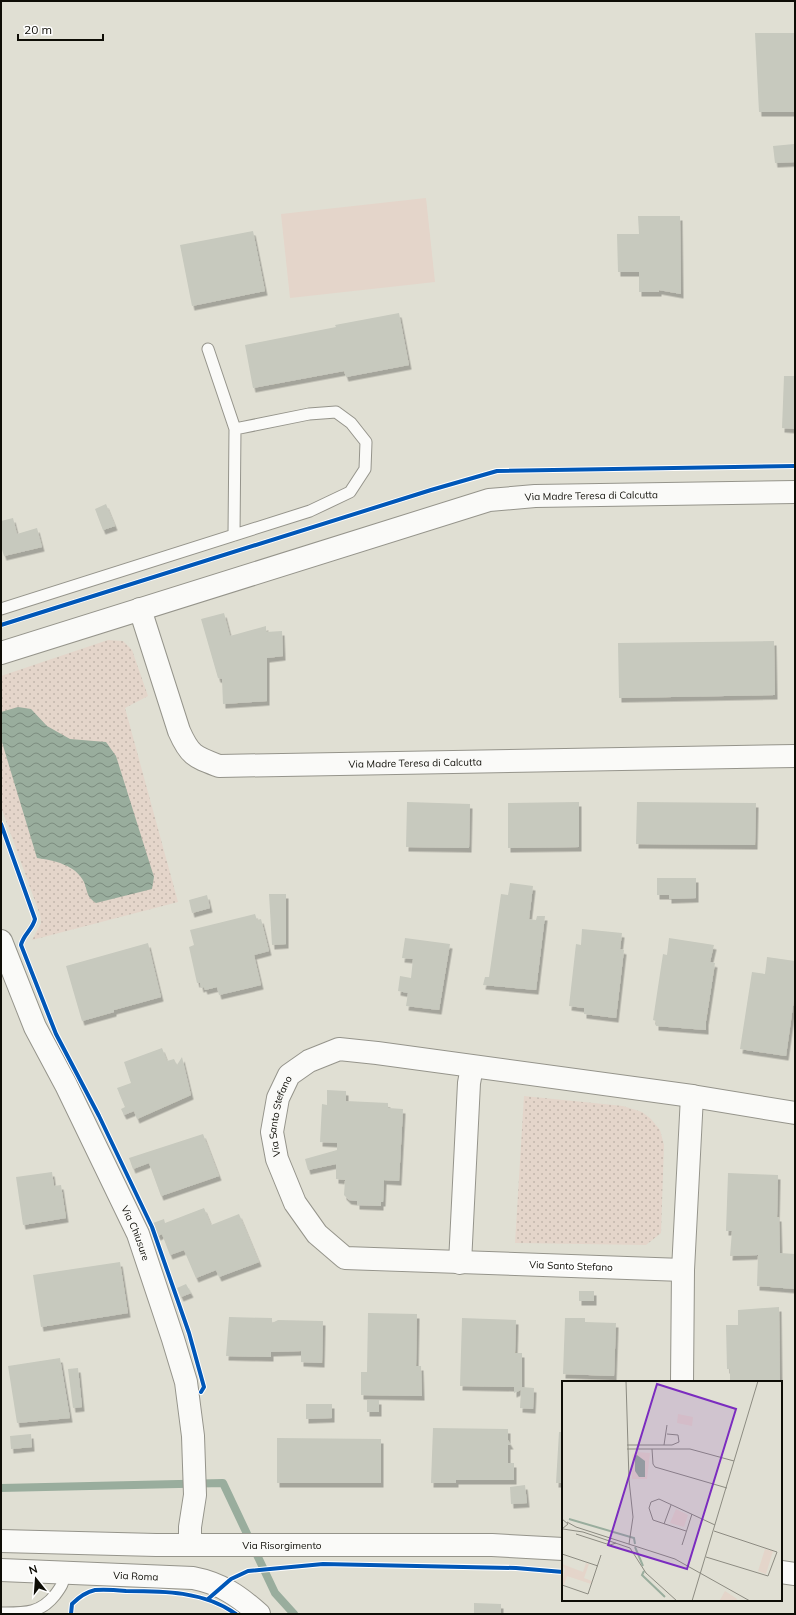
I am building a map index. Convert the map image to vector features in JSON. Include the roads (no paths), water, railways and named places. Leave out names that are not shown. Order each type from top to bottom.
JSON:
[{"type":"street","name":"Via Madre Teresa di Calcutta","points":[[1,653],[490,500],[535,496],[795,492]]},
{"type":"street","name":"Via Madre Teresa di Calcutta","points":[[140,609],[179,731],[186,747],[197,758],[219,766],[795,756]]},
{"type":"street","name":"Via Chiusure","points":[[4,951],[35,1028],[66,1085],[138,1234],[174,1339],[189,1395],[194,1457],[195,1495],[190,1527],[190,1545]]},
{"type":"street","name":"Via Santo Stefano","points":[[683,1270],[344,1258],[316,1234],[295,1203],[277,1159],[272,1132],[278,1098],[289,1076],[309,1061],[339,1049],[692,1096],[795,1113]]},
{"type":"street","points":[[460,1263],[469,1083],[472,1067]]},
{"type":"street","points":[[682,1381],[683,1270],[692,1096]]},
{"type":"street","name":"Via Risorgimento","points":[[1,1541],[283,1546],[492,1545],[562,1549]]},
{"type":"street","name":"Via Roma","points":[[1,1570],[155,1575],[193,1578],[209,1581],[241,1598],[260,1614]]},
{"type":"street","points":[[782,1572],[795,1574]]},
{"type":"lane","points":[[208,349],[235,428],[234,535]]},
{"type":"lane","points":[[1,610],[310,511],[350,492],[365,469],[366,442],[351,423],[336,412],[309,414],[235,428]]},
{"type":"lane","points":[[1,1613],[22,1613],[46,1606],[64,1584],[64,1573]]},
{"type":"water","points":[[18,707],[31,709],[47,726],[70,739],[106,742],[116,756],[154,877],[152,889],[96,903],[89,896],[84,882],[76,871],[64,864],[37,858],[1,739],[1,712]]},
{"type":"waterway","points":[[1,1488],[223,1483],[275,1593],[294,1614]]}]
